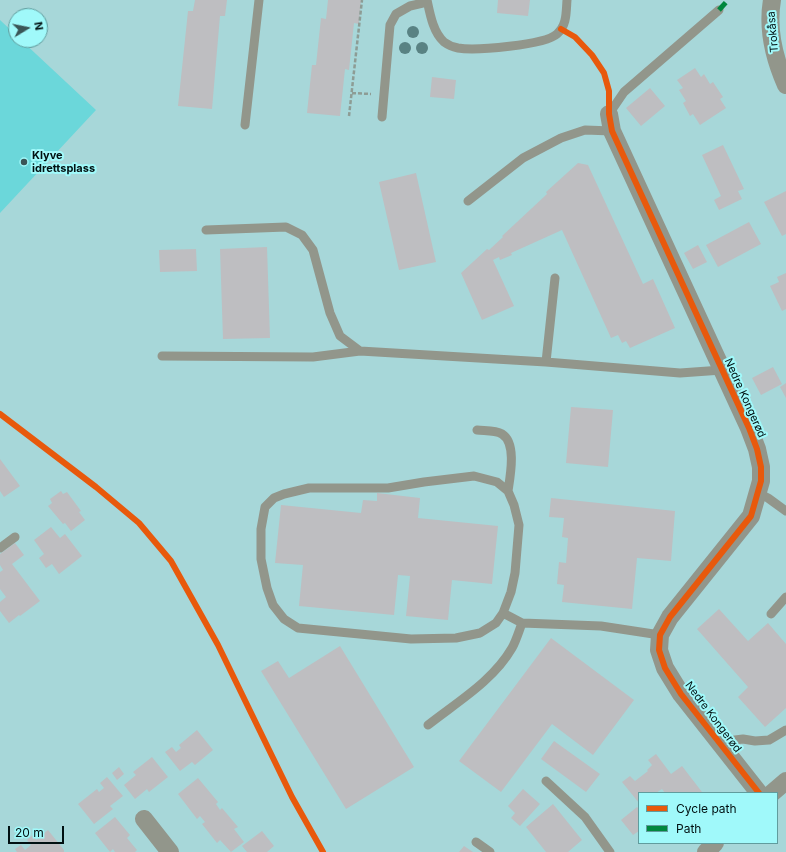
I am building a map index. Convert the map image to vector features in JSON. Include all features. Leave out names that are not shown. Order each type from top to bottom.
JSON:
[{"type":"street","name":"Trokåsa","points":[[772,0],[770,13],[771,37],[776,61],[786,85]]},
{"type":"street","name":"Nedre Kongerød","points":[[609,114],[612,131],[749,428],[757,449],[761,467],[761,481],[751,516],[670,617],[660,635],[659,650],[665,668],[681,694],[758,792]]},
{"type":"street","points":[[773,792],[786,781]]},
{"type":"street","points":[[144,819],[165,850]]},
{"type":"street","points":[[706,852],[714,844]]},
{"type":"lane","points":[[246,125],[259,0]]},
{"type":"lane","points":[[382,117],[390,25],[396,14],[410,6],[427,1],[434,27],[443,41],[453,47],[472,48],[528,43],[550,38],[556,35],[564,24],[567,0]]},
{"type":"lane","points":[[609,114],[624,92],[718,10]]},
{"type":"lane","points":[[468,201],[523,158],[561,138],[585,130],[612,131]]},
{"type":"lane","points":[[206,230],[286,227],[302,235],[314,250],[330,313],[340,336],[360,351]]},
{"type":"lane","points":[[546,362],[555,278]]},
{"type":"lane","points":[[162,356],[313,357],[360,351],[546,362],[680,373],[722,370]]},
{"type":"lane","points":[[477,430],[498,432],[504,435],[508,442],[512,457],[508,491]]},
{"type":"lane","points":[[474,476],[497,482],[508,491],[514,505],[519,525],[516,573],[503,613],[496,623],[480,632],[456,638],[411,639],[298,628],[284,620],[272,605],[267,588],[261,559],[261,529],[266,507],[274,498],[309,488],[388,488],[474,476]]},
{"type":"lane","points":[[758,493],[768,498],[786,511]]},
{"type":"lane","points":[[0,548],[15,537]]},
{"type":"lane","points":[[771,614],[786,597]]},
{"type":"lane","points":[[503,613],[522,623],[601,626],[660,635]]},
{"type":"lane","points":[[428,725],[484,681],[500,666],[513,647],[522,623]]},
{"type":"lane","points":[[718,742],[743,739],[755,741],[769,740],[786,730]]},
{"type":"lane","points":[[546,781],[585,817],[610,852]]},
{"type":"lane","points":[[476,842],[490,852]]},
{"type":"path","points":[[349,116],[362,0]]},
{"type":"path","points":[[352,93],[384,95]]},
{"type":"shaded area","name":"Klyve idrettsplass","points":[[0,20],[8,28],[8,48],[30,48],[96,110],[0,213]]},
{"type":"building","points":[[195,0],[227,0],[225,16],[220,16],[212,109],[178,106],[188,11],[193,11]]},
{"type":"building","points":[[328,0],[361,0],[359,24],[354,23],[349,70],[345,69],[340,116],[307,113],[312,65],[316,65],[321,18],[326,19]]},
{"type":"building","points":[[498,0],[530,0],[528,16],[497,13]]},
{"type":"building","points":[[695,68],[701,77],[704,74],[710,84],[713,82],[723,97],[720,99],[726,108],[700,125],[693,114],[690,116],[683,103],[686,101],[679,90],[683,88],[677,80]]},
{"type":"building","points":[[432,77],[456,80],[454,99],[430,97]]},
{"type":"building","points":[[650,88],[665,106],[641,126],[626,108]]},
{"type":"building","points":[[723,145],[744,189],[738,191],[742,199],[719,210],[714,200],[721,196],[702,155]]},
{"type":"building","points":[[578,163],[588,165],[643,284],[653,279],[675,328],[630,348],[626,341],[622,343],[618,335],[611,338],[562,230],[511,253],[512,255],[500,260],[499,257],[493,260],[514,306],[482,320],[461,273],[487,249],[489,250],[503,237],[502,236],[547,194],[546,192]]},
{"type":"building","points":[[416,173],[436,262],[399,270],[379,182]]},
{"type":"building","points":[[786,191],[786,234],[782,236],[764,202]]},
{"type":"building","points":[[749,222],[761,244],[718,267],[706,245]]},
{"type":"building","points":[[698,245],[707,262],[693,269],[684,253]]},
{"type":"building","points":[[267,247],[270,338],[223,339],[220,249]]},
{"type":"building","points":[[196,249],[197,271],[160,272],[159,250]]},
{"type":"building","points":[[786,273],[786,309],[782,311],[770,286],[779,282],[777,277]]},
{"type":"building","points":[[773,367],[782,384],[761,395],[752,378]]},
{"type":"building","points":[[786,383],[786,398],[780,387]]},
{"type":"building","points":[[571,407],[613,410],[608,467],[566,463]]},
{"type":"building","points":[[0,459],[20,486],[4,497],[0,491]]},
{"type":"building","points":[[61,491],[63,494],[67,492],[81,511],[79,512],[85,520],[71,531],[48,506],[52,503],[50,499]]},
{"type":"building","points":[[377,493],[420,498],[418,518],[498,526],[492,584],[452,580],[448,620],[406,616],[410,576],[398,575],[394,615],[299,606],[303,565],[275,563],[281,505],[361,513],[363,500],[377,501]]},
{"type":"building","points":[[551,498],[675,511],[671,561],[637,558],[632,609],[562,602],[564,585],[557,584],[559,562],[566,563],[568,538],[562,537],[564,518],[549,517]]},
{"type":"building","points":[[51,527],[60,538],[65,534],[82,556],[59,574],[52,564],[46,568],[39,558],[44,554],[34,540]]},
{"type":"building","points":[[15,543],[24,555],[12,564],[40,601],[9,623],[0,611],[0,602],[6,597],[0,589],[0,572],[3,570],[0,565],[0,554]]},
{"type":"building","points":[[719,609],[748,641],[768,623],[786,644],[786,708],[765,727],[738,697],[748,687],[697,629]]},
{"type":"building","points":[[551,638],[634,700],[593,755],[552,724],[501,792],[459,761]]},
{"type":"building","points":[[340,646],[414,767],[346,809],[261,671],[278,661],[289,678]]},
{"type":"building","points":[[197,730],[213,750],[195,765],[192,762],[180,771],[165,752],[172,747],[176,752],[181,748],[179,745]]},
{"type":"building","points":[[554,741],[600,774],[586,792],[541,759]]},
{"type":"building","points":[[656,754],[671,774],[682,766],[702,792],[664,792],[662,789],[658,792],[638,792],[638,802],[622,782],[630,776],[635,781],[648,771],[647,770],[652,765],[648,760]]},
{"type":"building","points":[[152,757],[168,777],[149,792],[147,789],[135,799],[124,785],[136,775],[133,772]]},
{"type":"building","points":[[119,767],[124,774],[117,780],[112,773]]},
{"type":"building","points":[[107,777],[123,796],[110,806],[113,809],[94,824],[78,804],[97,789],[99,792],[104,788],[100,783]]},
{"type":"building","points":[[198,778],[218,802],[216,804],[220,810],[222,808],[238,827],[234,829],[244,842],[231,852],[220,840],[217,843],[202,824],[205,822],[200,816],[197,819],[178,794]]},
{"type":"building","points":[[523,789],[540,804],[520,826],[511,818],[515,813],[508,806]]},
{"type":"building","points":[[553,804],[582,840],[568,852],[546,852],[526,827]]},
{"type":"building","points":[[637,807],[638,808],[638,832],[633,835],[621,820]]},
{"type":"building","points":[[115,817],[130,835],[127,838],[137,850],[135,852],[115,852],[113,849],[110,852],[95,833]]},
{"type":"building","points":[[48,830],[64,852],[17,852],[15,849],[21,845],[25,850],[31,845],[27,840],[33,835],[36,840]]},
{"type":"building","points":[[262,831],[274,846],[267,852],[247,852],[242,846]]},
{"type":"building","points":[[464,846],[473,852],[459,852]]},
{"type":"marked path","points":[[719,10],[728,0]]},
{"type":"cycle path","points":[[561,29],[575,37],[592,55],[604,73],[609,91],[609,114],[612,131],[749,428],[757,449],[761,467],[761,481],[751,516],[670,617],[660,635],[659,650],[665,668],[681,694],[758,792]]},
{"type":"cycle path","points":[[0,414],[96,487],[139,523],[171,561],[218,645],[292,797],[323,852]]},
{"type":"place","name":"Klyve idrettsplass","points":[[24,162]]}]
